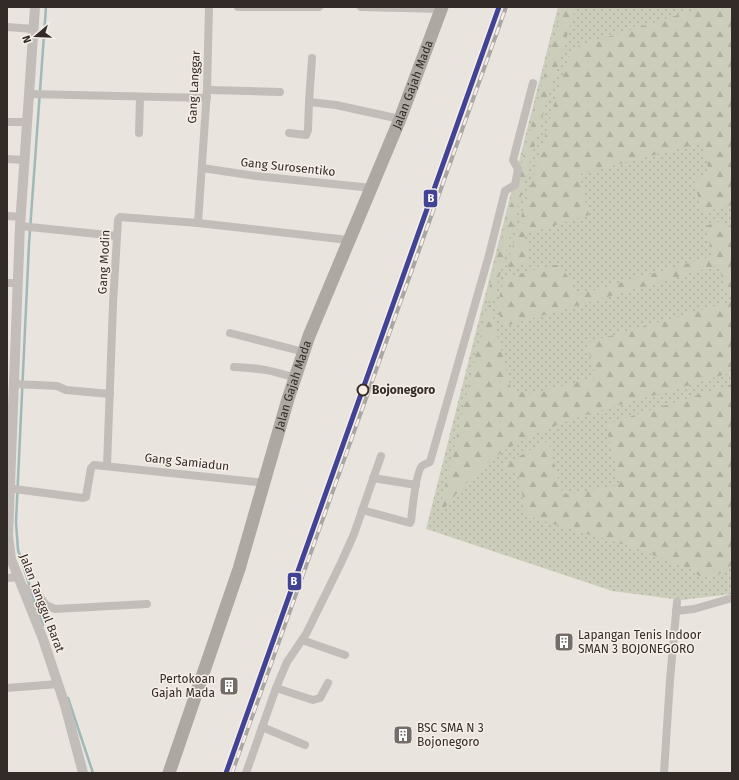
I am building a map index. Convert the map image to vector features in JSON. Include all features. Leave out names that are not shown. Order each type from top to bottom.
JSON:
[{"type":"highway","name":"Jalan Gajah Mada","points":[[169,773],[239,569],[304,352],[348,240],[372,188],[400,119],[442,8]]},
{"type":"street","name":"Jalan Tanggul Barat","points":[[35,7],[34,95],[27,122],[11,384],[12,489],[9,549],[11,559],[18,577],[25,589],[58,684],[83,773]]},
{"type":"street","name":"Gang Langgar","points":[[198,223],[207,94],[209,7]]},
{"type":"street","points":[[238,7],[319,7]]},
{"type":"street","points":[[361,7],[442,8]]},
{"type":"street","points":[[7,27],[34,29]]},
{"type":"street","points":[[289,133],[306,134],[308,130],[312,58]]},
{"type":"street","points":[[362,510],[410,523],[411,521],[420,468],[430,462],[490,255],[505,190],[515,185],[518,170],[513,160],[534,83]]},
{"type":"street","points":[[34,95],[140,97],[280,92]]},
{"type":"street","points":[[139,133],[140,97]]},
{"type":"street","points":[[309,102],[336,105],[400,119]]},
{"type":"street","points":[[7,122],[27,122]]},
{"type":"street","points":[[7,159],[24,160]]},
{"type":"street","name":"Gang Surosentiko","points":[[202,168],[256,176],[372,188]]},
{"type":"street","points":[[7,216],[36,228],[117,236]]},
{"type":"street","name":"Gang Modin","points":[[107,466],[117,236],[118,220],[120,217],[123,216],[198,223],[348,240]]},
{"type":"street","points":[[7,282],[18,283]]},
{"type":"street","points":[[230,332],[304,352]]},
{"type":"street","points":[[234,367],[260,368],[277,371],[295,378]]},
{"type":"street","points":[[11,384],[58,386],[66,390],[110,394]]},
{"type":"street","points":[[246,773],[276,688],[289,658],[306,634],[354,534],[381,456]]},
{"type":"street","points":[[12,489],[83,498],[86,497],[92,466],[107,466]]},
{"type":"street","name":"Gang Samiadun","points":[[107,466],[264,483]]},
{"type":"street","points":[[373,478],[416,485]]},
{"type":"street","points":[[7,578],[18,577]]},
{"type":"street","points":[[25,589],[35,590],[46,605],[54,609],[147,604]]},
{"type":"street","points":[[676,611],[694,609],[732,598]]},
{"type":"street","points":[[664,773],[677,602]]},
{"type":"street","points":[[302,640],[345,655]]},
{"type":"street","points":[[276,688],[313,700],[320,698],[328,683]]},
{"type":"street","points":[[7,688],[58,684]]},
{"type":"street","points":[[262,726],[305,745]]},
{"type":"green space","points":[[558,7],[732,7],[732,594],[681,600],[612,591],[426,529]]},
{"type":"green space","points":[[562,7],[576,7],[545,107],[493,300],[490,303],[486,300]]},
{"type":"green space","points":[[703,7],[732,7],[732,205],[705,212],[702,210],[694,179],[709,174],[709,172],[704,147],[700,143],[581,174],[580,177],[589,215],[526,234],[525,237],[530,263],[508,269],[508,262],[568,57],[572,51],[579,46]]},
{"type":"green space","points":[[723,222],[732,229],[732,295],[727,295],[719,267],[716,266],[505,326],[502,325],[497,305],[504,280],[507,277],[554,265],[560,265],[572,283],[575,294],[577,295],[713,256],[705,226]]},
{"type":"green space","points":[[732,301],[732,362],[729,373],[583,416],[539,432],[498,455],[475,474],[442,511],[440,513],[439,512],[488,306],[491,308],[511,389],[532,394],[596,377],[587,346],[589,342]]},
{"type":"green space","points":[[732,384],[732,564],[722,573],[713,577],[700,576],[692,570],[635,548],[536,519],[526,512],[518,475],[501,467],[542,443],[549,441],[560,487],[565,495],[618,485],[619,482],[607,430],[610,423]]},
{"type":"waterway","points":[[30,587],[18,550],[16,522],[29,244],[46,7]]},
{"type":"waterway","points":[[31,592],[43,625]]},
{"type":"waterway","points":[[68,698],[93,773]]},
{"type":"railway","points":[[232,773],[506,7]]},
{"type":"transit line","name":"B","points":[[226,773],[499,7]]},
{"type":"place","name":"Bojonegoro","points":[[363,390]]},
{"type":"place","name":"Lapangan Tenis Indoor SMAN 3 BOJONEGORO","points":[[564,642]]},
{"type":"place","name":"Pertokoan Gajah Mada","points":[[229,686]]},
{"type":"place","name":"BSC SMA N 3 Bojonegoro","points":[[403,735]]}]
